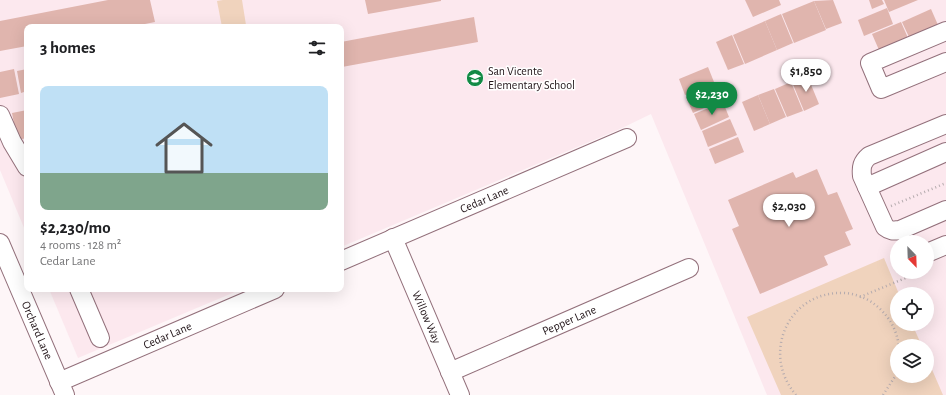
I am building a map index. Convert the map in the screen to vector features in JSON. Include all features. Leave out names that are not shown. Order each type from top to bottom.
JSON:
[{"type":"street","points":[[946,31],[870,63],[881,89],[946,62]]},
{"type":"street","points":[[0,116],[12,142],[24,162]]},
{"type":"street","points":[[946,124],[869,156],[862,165],[861,170],[862,176],[885,227],[889,230],[894,231],[946,210]]},
{"type":"street","name":"Cedar Lane","points":[[344,260],[627,138]]},
{"type":"street","points":[[867,186],[946,152]]},
{"type":"street","name":"Willow Way","points":[[393,238],[460,395]]},
{"type":"street","name":"Orchard Lane","points":[[0,243],[62,388]]},
{"type":"street","points":[[934,250],[946,245]]},
{"type":"street","name":"Pepper Lane","points":[[450,372],[689,268]]},
{"type":"street","points":[[80,292],[100,338]]},
{"type":"street","name":"Cedar Lane","points":[[62,388],[269,292]]},
{"type":"path","points":[[878,211],[946,183]]},
{"type":"path","points":[[860,297],[903,279]]},
{"type":"path","points":[[796,395],[784,378],[779,360],[780,341],[787,324],[799,308],[815,298],[833,293],[852,294],[872,302],[887,316],[897,334],[898,339]]},
{"type":"path","points":[[882,395],[890,383]]},
{"type":"shaded area","points":[[0,0],[946,0],[946,395],[767,395],[651,114],[620,129],[344,246],[344,24],[24,24],[24,228],[0,170]]},
{"type":"shaded area","points":[[242,0],[246,24],[221,24],[217,1]]},
{"type":"shaded area","points":[[884,258],[890,272],[890,279],[893,279],[896,287],[890,287],[890,331],[915,331],[919,339],[890,339],[890,383],[934,383],[934,374],[943,395],[781,395],[747,317]]},
{"type":"shaded area","points":[[50,292],[235,292],[78,358]]},
{"type":"building","points":[[108,0],[150,0],[155,22],[145,24],[24,24],[24,47],[0,51],[0,21]]},
{"type":"building","points":[[365,0],[441,0],[441,1],[368,14]]},
{"type":"building","points":[[745,0],[779,0],[781,5],[753,17]]},
{"type":"building","points":[[833,0],[842,23],[826,29],[814,1]]},
{"type":"building","points":[[869,0],[882,0],[884,4],[872,9]]},
{"type":"building","points":[[884,0],[918,0],[889,12]]},
{"type":"building","points":[[814,1],[826,30],[794,43],[782,14]]},
{"type":"building","points":[[887,8],[893,24],[864,36],[858,20]]},
{"type":"building","points":[[931,9],[938,25],[909,37],[902,22]]},
{"type":"building","points":[[781,14],[793,43],[777,50],[765,21]]},
{"type":"building","points":[[474,17],[478,42],[344,67],[344,41]]},
{"type":"building","points":[[765,21],[777,50],[745,64],[733,35]]},
{"type":"building","points":[[901,22],[908,38],[879,50],[872,34]]},
{"type":"building","points":[[732,35],[744,64],[728,70],[716,42]]},
{"type":"building","points":[[708,67],[714,82],[685,95],[679,79]]},
{"type":"building","points":[[14,69],[19,94],[0,98],[0,72]]},
{"type":"building","points":[[24,70],[24,92],[21,93],[17,71]]},
{"type":"building","points":[[807,75],[819,104],[804,111],[792,82]]},
{"type":"building","points":[[791,82],[803,111],[787,117],[775,89]]},
{"type":"building","points":[[715,85],[722,100],[693,113],[686,97]]},
{"type":"building","points":[[774,89],[786,117],[770,124],[758,95]]},
{"type":"building","points":[[758,95],[770,124],[754,131],[742,102]]},
{"type":"building","points":[[723,102],[729,117],[701,130],[694,114]]},
{"type":"building","points":[[24,111],[24,139],[17,140],[12,113]]},
{"type":"building","points":[[730,119],[737,135],[708,147],[702,131]]},
{"type":"building","points":[[738,137],[744,152],[715,164],[709,149]]},
{"type":"building","points":[[817,169],[828,195],[837,192],[853,229],[845,232],[851,245],[824,256],[828,265],[760,294],[732,229],[739,226],[728,200],[793,172],[796,178]]},
{"type":"place","name":"San Vicente Elementary School","points":[[475,78]]}]
